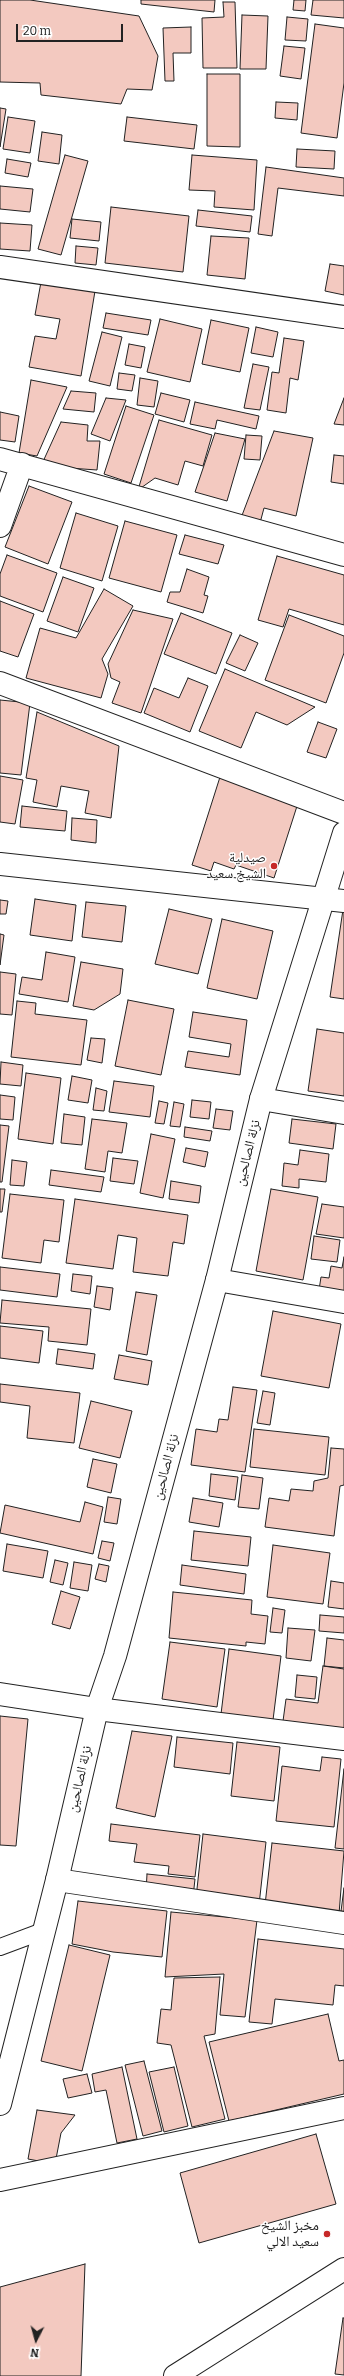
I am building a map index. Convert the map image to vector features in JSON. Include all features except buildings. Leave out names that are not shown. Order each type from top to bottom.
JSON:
[{"type":"street","points":[[0,267],[344,317]]},
{"type":"street","points":[[0,459],[344,554]]},
{"type":"street","points":[[0,526],[22,464]]},
{"type":"street","points":[[0,683],[344,813]]},
{"type":"street","name":"نزلة الصالحين","points":[[0,2104],[57,1880],[97,1709],[115,1656],[217,1280],[261,1099],[334,900],[344,833]]},
{"type":"street","points":[[0,864],[334,900]]},
{"type":"street","points":[[261,1099],[344,1113]]},
{"type":"street","points":[[217,1280],[344,1302]]},
{"type":"street","points":[[0,1694],[97,1709],[344,1739]]},
{"type":"street","points":[[57,1880],[344,1923]]},
{"type":"street","points":[[0,2180],[344,2108]]},
{"type":"street","points":[[176,2376],[344,2269]]},
{"type":"lane","points":[[0,1947],[43,1931]]},
{"type":"place","name":"صيدلية الشيخ سعيد","points":[[274,866]]},
{"type":"place","name":"مخبز الشيخ سعيد الالي","points":[[327,2234]]}]
